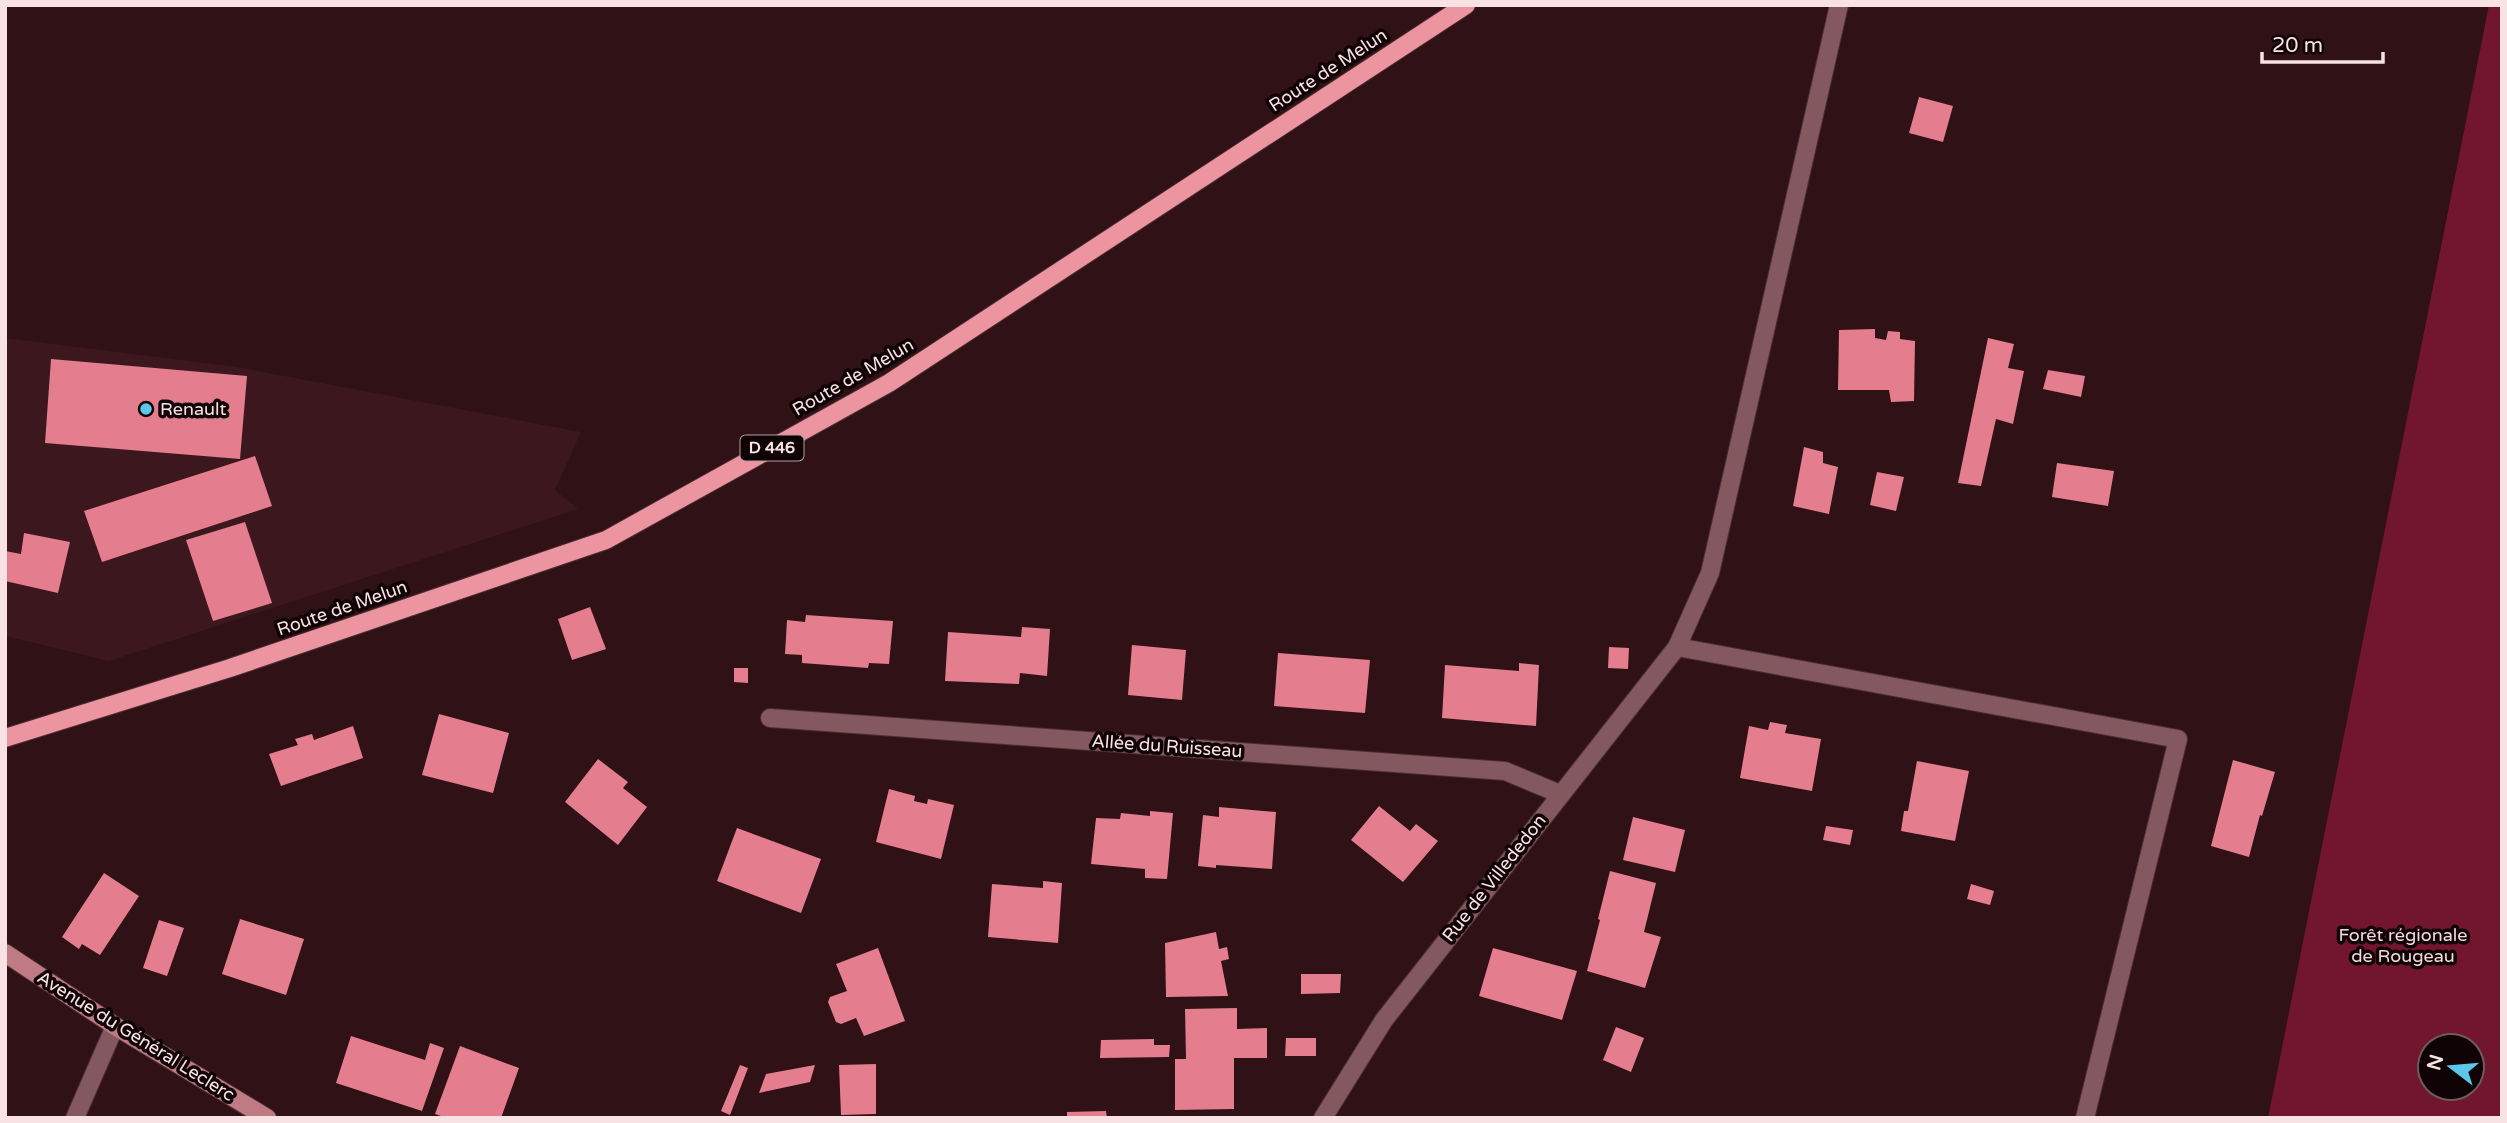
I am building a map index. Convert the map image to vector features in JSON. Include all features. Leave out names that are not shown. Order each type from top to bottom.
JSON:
[{"type":"main road","name":"Route de Melun","points":[[5,738],[230,668],[606,540],[889,383],[1466,5]]},
{"type":"street","name":"Rue de Villededon","points":[[1323,1118],[1384,1020],[1677,647],[1710,573],[1839,5]]},
{"type":"street","points":[[1677,647],[2178,739],[2085,1118]]},
{"type":"street","name":"Allée du Ruisseau","points":[[770,718],[1505,771],[1560,794]]},
{"type":"street","name":"Avenue du Général Leclerc","points":[[5,953],[115,1026],[267,1118]]},
{"type":"street","points":[[75,1118],[115,1026]]},
{"type":"shaded area","points":[[5,338],[237,367],[581,432],[555,490],[578,509],[109,661],[5,636]]},
{"type":"green space","name":"Forêt régionale de Rougeau","points":[[2489,5],[2502,5],[2502,1118],[2268,1118]]},
{"type":"building","points":[[1919,97],[1953,106],[1943,142],[1909,133]]},
{"type":"building","points":[[1875,329],[1875,338],[1886,340],[1888,331],[1900,332],[1900,339],[1915,341],[1914,401],[1891,402],[1889,390],[1838,390],[1839,330]]},
{"type":"building","points":[[1988,338],[2014,344],[2008,368],[2024,371],[2013,424],[1996,419],[1981,486],[1958,483]]},
{"type":"building","name":"Renault","points":[[51,359],[247,376],[240,459],[45,443]]},
{"type":"building","points":[[2048,370],[2085,376],[2081,397],[2043,389]]},
{"type":"building","points":[[1804,447],[1823,452],[1823,463],[1838,467],[1829,514],[1793,506]]},
{"type":"building","points":[[255,456],[272,506],[102,562],[84,511]]},
{"type":"building","points":[[2057,463],[2114,471],[2108,506],[2052,497]]},
{"type":"building","points":[[1877,472],[1904,477],[1896,511],[1870,505]]},
{"type":"building","points":[[245,522],[272,603],[213,621],[186,540]]},
{"type":"building","points":[[24,533],[70,542],[58,593],[5,581],[5,551],[21,554]]},
{"type":"building","points":[[590,607],[606,649],[572,660],[558,619]]},
{"type":"building","points":[[806,615],[893,621],[889,664],[869,663],[868,668],[802,663],[802,655],[785,654],[787,620],[805,622]]},
{"type":"building","points":[[1022,627],[1050,629],[1047,676],[1020,673],[1019,684],[945,681],[948,632],[1021,637]]},
{"type":"building","points":[[1132,645],[1186,650],[1182,700],[1128,695]]},
{"type":"building","points":[[1609,647],[1629,648],[1628,669],[1608,668]]},
{"type":"building","points":[[1278,653],[1370,660],[1365,713],[1274,706]]},
{"type":"building","points":[[1519,663],[1539,665],[1536,726],[1442,718],[1445,665],[1519,671]]},
{"type":"building","points":[[734,668],[748,668],[748,683],[734,682]]},
{"type":"building","points":[[439,714],[509,733],[493,793],[422,775]]},
{"type":"building","points":[[1770,722],[1787,725],[1785,733],[1821,739],[1812,791],[1740,778],[1749,726],[1768,730]]},
{"type":"building","points":[[353,726],[363,758],[281,786],[269,754],[298,745],[295,739],[312,734],[314,740]]},
{"type":"building","points":[[598,759],[628,782],[623,788],[647,807],[618,845],[565,802]]},
{"type":"building","points":[[2233,760],[2275,772],[2249,857],[2211,846]]},
{"type":"building","points":[[1917,761],[1969,771],[1955,841],[1901,831],[1904,811],[1908,811]]},
{"type":"building","points":[[889,789],[915,796],[914,801],[927,804],[928,799],[954,805],[941,859],[876,842]]},
{"type":"building","points":[[1379,806],[1410,831],[1416,824],[1438,841],[1403,882],[1351,840]]},
{"type":"building","points":[[1219,807],[1276,812],[1272,869],[1198,866],[1203,815],[1219,817]]},
{"type":"building","points":[[1150,811],[1173,813],[1167,879],[1145,878],[1145,869],[1091,864],[1096,818],[1120,819],[1121,813],[1150,816]]},
{"type":"building","points":[[1633,817],[1685,830],[1675,872],[1623,860]]},
{"type":"building","points":[[1826,826],[1853,830],[1850,845],[1823,840]]},
{"type":"building","points":[[737,828],[821,859],[801,913],[717,881]]},
{"type":"building","points":[[1610,871],[1656,883],[1644,932],[1661,937],[1645,988],[1587,971]]},
{"type":"building","points":[[104,873],[139,896],[100,955],[82,944],[79,949],[62,937]]},
{"type":"building","points":[[1043,881],[1062,883],[1058,943],[988,937],[992,884],[1043,888]]},
{"type":"building","points":[[1971,884],[1994,891],[1990,905],[1967,899]]},
{"type":"building","points":[[240,919],[304,939],[286,995],[222,974]]},
{"type":"building","points":[[159,920],[184,928],[167,976],[143,968]]},
{"type":"building","points":[[1216,932],[1219,949],[1227,947],[1229,959],[1221,961],[1228,996],[1166,997],[1165,943]]},
{"type":"building","points":[[878,948],[905,1021],[864,1036],[856,1018],[841,1024],[836,1022],[828,1002],[830,997],[847,991],[836,964]]},
{"type":"building","points":[[1493,948],[1577,971],[1562,1020],[1479,996]]},
{"type":"building","points":[[1301,974],[1341,974],[1340,993],[1301,994]]},
{"type":"building","points":[[1237,1008],[1237,1029],[1267,1028],[1267,1058],[1234,1058],[1234,1109],[1175,1110],[1175,1059],[1186,1059],[1185,1009]]},
{"type":"building","points":[[1616,1027],[1644,1038],[1631,1072],[1603,1060]]},
{"type":"building","points":[[351,1036],[425,1060],[430,1043],[444,1048],[422,1111],[336,1083]]},
{"type":"building","points":[[1286,1038],[1316,1038],[1316,1056],[1285,1056]]},
{"type":"building","points":[[1154,1039],[1154,1045],[1170,1045],[1169,1057],[1100,1058],[1101,1040]]},
{"type":"building","points":[[460,1046],[519,1068],[501,1118],[447,1118],[435,1114]]},
{"type":"building","points":[[876,1064],[876,1114],[841,1115],[839,1065]]},
{"type":"building","points":[[740,1065],[748,1068],[730,1115],[721,1111]]},
{"type":"building","points":[[815,1065],[810,1082],[759,1093],[766,1074]]},
{"type":"building","points":[[1106,1111],[1107,1118],[1067,1118],[1067,1112]]},
{"type":"place","name":"Renault","points":[[146,409]]}]
